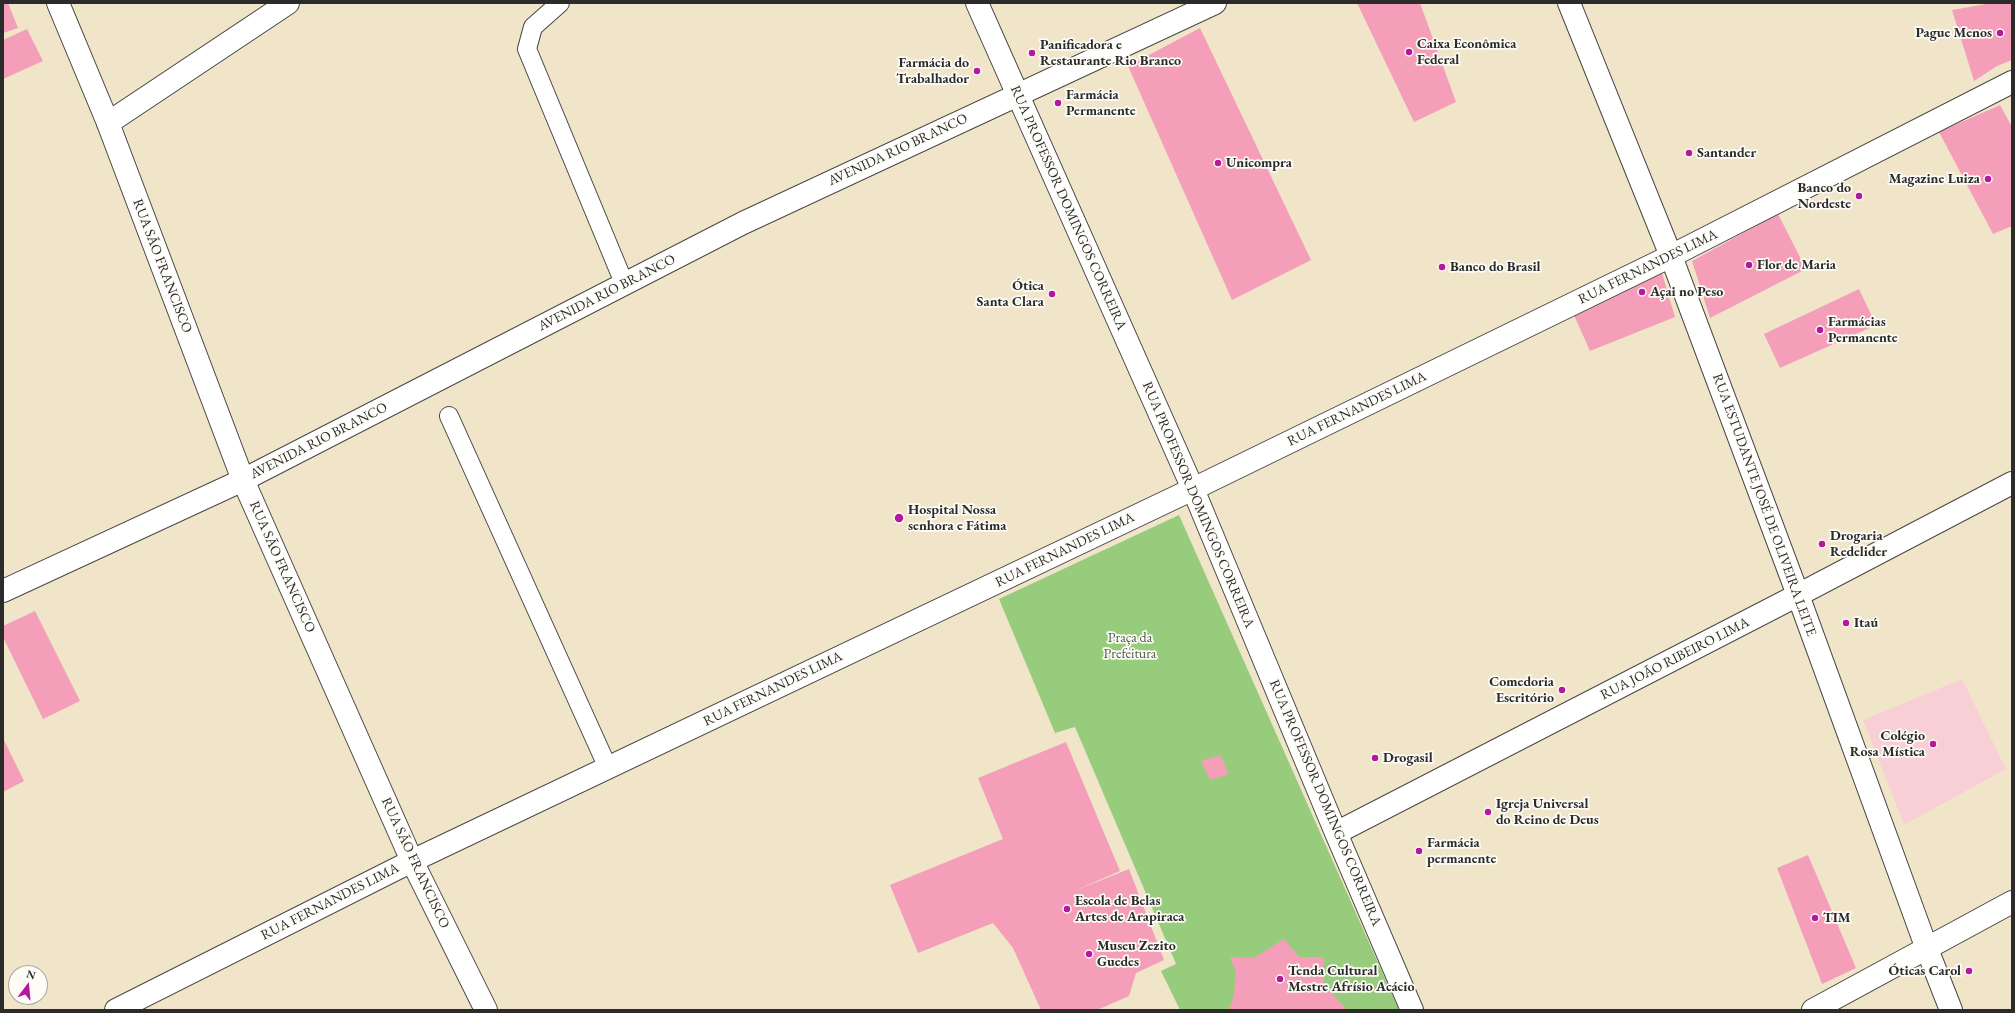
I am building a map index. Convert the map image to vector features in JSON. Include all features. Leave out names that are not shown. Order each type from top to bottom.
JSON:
[{"type":"street","name":"RUA SÃO FRANCISCO","points":[[58,3],[108,123],[243,480],[412,861],[486,1010]]},
{"type":"street","points":[[108,123],[288,3]]},
{"type":"street","name":"RUA PROFESSOR DOMINGOS CORREIRA","points":[[977,3],[1193,489],[1336,833],[1412,1010]]},
{"type":"street","name":"AVENIDA RIO BRANCO","points":[[3,591],[243,480],[743,223],[1215,3]]},
{"type":"street","name":"RUA ESTUDANTE JOSÉ DE OLIVEIRA LEITE","points":[[1569,3],[1671,256],[1798,595],[1927,949],[1951,1010]]},
{"type":"street","name":"RUA FERNANDES LIMA","points":[[116,1010],[412,861],[1193,489],[1671,256],[2012,82]]},
{"type":"street","name":"RUA JOÃO RIBEIRO LIMA","points":[[1336,833],[2012,483]]},
{"type":"street","points":[[1813,1010],[2012,902]]},
{"type":"lane","points":[[560,3],[533,27],[527,49],[624,284]]},
{"type":"lane","points":[[449,416],[608,768]]},
{"type":"shaded area","name":"Colégio Rosa Mística","points":[[1962,679],[2006,769],[1904,825],[1863,720]]},
{"type":"green space","name":"Praça da Prefeitura","points":[[1179,515],[1399,1010],[1180,1010],[1161,971],[1176,964],[1075,727],[1055,733],[999,599]]},
{"type":"building","points":[[3,3],[8,3],[18,28],[3,33]]},
{"type":"building","name":"Caixa Econômica Federal","points":[[1357,3],[1420,3],[1456,102],[1414,122]]},
{"type":"building","points":[[1992,3],[2012,3],[2012,60],[1997,66],[1974,81],[1952,10]]},
{"type":"building","name":"Unicompra","points":[[1200,28],[1311,260],[1232,300],[1128,66]]},
{"type":"building","points":[[27,29],[43,61],[3,79],[3,40]]},
{"type":"building","name":"Magazine Luiza","points":[[2000,105],[2012,127],[2012,226],[1993,234],[1939,132]]},
{"type":"building","name":"Flor de Maria","points":[[1778,214],[1806,269],[1710,318],[1692,261]]},
{"type":"building","name":"Açai no Peso","points":[[1661,270],[1675,317],[1590,351],[1573,313]]},
{"type":"building","name":"Farmácias Permanente","points":[[1859,289],[1876,325],[1780,368],[1764,334]]},
{"type":"building","points":[[35,611],[80,701],[43,719],[3,637],[3,626]]},
{"type":"building","points":[[3,738],[24,781],[3,792]]},
{"type":"building","points":[[1066,742],[1120,871],[1074,891],[1129,869],[1164,960],[1136,973],[1129,996],[1097,1010],[1041,1010],[1013,948],[993,923],[918,953],[890,885],[1003,839],[978,778]]},
{"type":"building","points":[[1220,755],[1229,774],[1210,780],[1201,761]]},
{"type":"building","name":"TIM","points":[[1808,855],[1856,968],[1822,984],[1777,868]]},
{"type":"building","name":"Tenda Cultural Mestre Afrísio Acácio","points":[[1284,939],[1299,957],[1324,957],[1324,985],[1347,1010],[1229,1010],[1234,994],[1236,972],[1230,957],[1254,958]]},
{"type":"place","name":"Pague Menos","points":[[2000,33]]},
{"type":"place","name":"Caixa Econômica Federal","points":[[1409,52]]},
{"type":"place","name":"Panificadora e Restaurante Rio Branco","points":[[1032,53]]},
{"type":"place","name":"Farmácia do Trabalhador","points":[[977,71]]},
{"type":"place","name":"Farmácia Permanente","points":[[1058,103]]},
{"type":"place","name":"Santander","points":[[1689,153]]},
{"type":"place","name":"Unicompra","points":[[1218,163]]},
{"type":"place","name":"Magazine Luiza","points":[[1988,179]]},
{"type":"place","name":"Banco do Nordeste","points":[[1859,196]]},
{"type":"place","name":"Flor de Maria","points":[[1749,265]]},
{"type":"place","name":"Banco do Brasil","points":[[1442,267]]},
{"type":"place","name":"Açai no Peso","points":[[1642,292]]},
{"type":"place","name":"Ótica Santa Clara","points":[[1052,294]]},
{"type":"place","name":"Farmácias Permanente","points":[[1820,330]]},
{"type":"place","name":"Hospital Nossa senhora e Fátima","points":[[899,518]]},
{"type":"place","name":"Drogaria Redelider","points":[[1822,544]]},
{"type":"place","name":"Itaú","points":[[1846,623]]},
{"type":"place","name":"Comedoria Escritório","points":[[1562,690]]},
{"type":"place","name":"Colégio Rosa Mística","points":[[1933,744]]},
{"type":"place","name":"Drogasil","points":[[1375,758]]},
{"type":"place","name":"Igreja Universal do Reino de Deus","points":[[1488,812]]},
{"type":"place","name":"Farmácia permanente","points":[[1419,851]]},
{"type":"place","name":"Escola de Belas Artes de Arapiraca","points":[[1067,909]]},
{"type":"place","name":"TIM","points":[[1815,918]]},
{"type":"place","name":"Museu Zezito Guedes","points":[[1089,954]]},
{"type":"place","name":"Óticas Carol","points":[[1969,971]]},
{"type":"place","name":"Tenda Cultural Mestre Afrísio Acácio","points":[[1280,979]]}]
